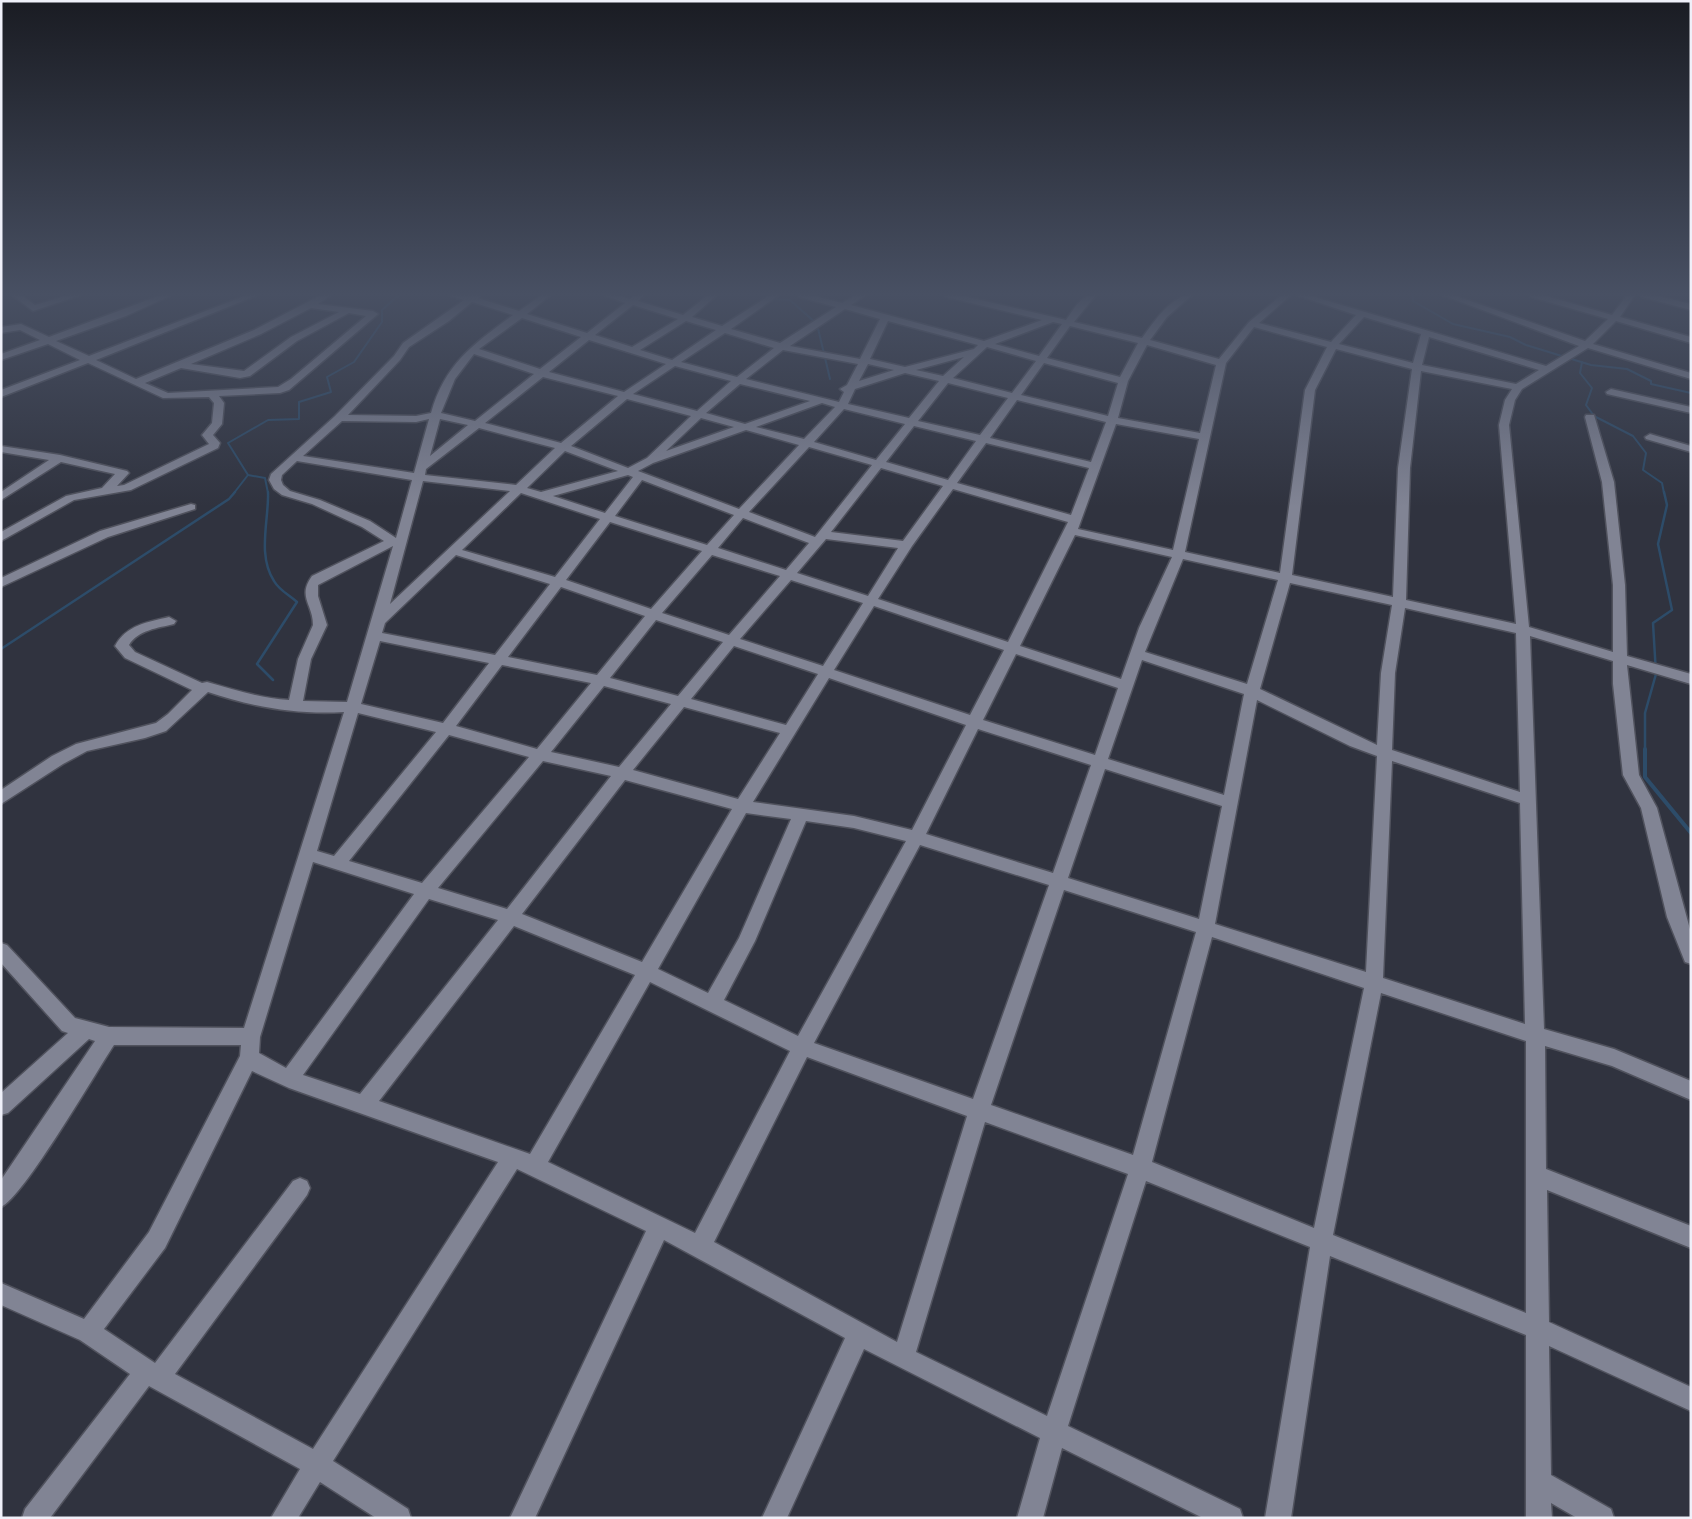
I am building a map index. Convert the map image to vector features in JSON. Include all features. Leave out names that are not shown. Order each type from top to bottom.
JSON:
[{"type":"street","points":[[1,394],[76,366]]},
{"type":"street","points":[[99,366],[136,384],[168,396],[280,390],[289,386],[311,366]]},
{"type":"street","points":[[136,384],[178,366]]},
{"type":"street","points":[[185,366],[240,375],[247,374],[258,366]]},
{"type":"street","points":[[389,366],[339,418],[277,474],[275,480],[278,487],[286,493],[316,502],[357,521],[396,543]]},
{"type":"street","points":[[88,1332],[157,1240],[249,1057],[251,1037],[377,629],[396,543],[419,473],[435,415],[450,378],[460,366]]},
{"type":"street","points":[[520,366],[806,444],[951,486],[1072,526],[1178,556],[1523,630],[1691,679]]},
{"type":"street","points":[[419,473],[476,424],[551,366]]},
{"type":"street","points":[[377,629],[454,550],[563,447],[627,394],[669,366]]},
{"type":"street","points":[[684,366],[1094,466]]},
{"type":"street","points":[[338,863],[446,728],[608,517],[634,474],[649,462],[697,414],[756,366]]},
{"type":"street","points":[[290,1079],[427,889],[540,755],[653,615],[740,515],[843,404],[862,366]]},
{"type":"street","points":[[886,366],[1112,420],[1205,437]]},
{"type":"street","points":[[649,462],[822,400],[851,387],[918,366]]},
{"type":"street","points":[[364,1105],[512,917],[622,773],[730,642],[820,539],[945,380],[961,366]]},
{"type":"street","points":[[534,1166],[648,972],[742,806],[906,545],[951,486],[982,439],[1036,366]]},
{"type":"street","points":[[1063,366],[1123,381]]},
{"type":"street","points":[[700,1246],[802,1047],[916,837],[1072,526],[1112,420],[1123,381],[1131,366]]},
{"type":"street","points":[[903,1358],[979,1110],[1137,654],[1178,556],[1220,366]]},
{"type":"street","points":[[1030,1518],[1054,1432],[1140,1168],[1206,928],[1252,691],[1285,579],[1310,390],[1322,366]]},
{"type":"street","points":[[1413,366],[1518,386]]},
{"type":"street","points":[[1534,366],[1547,370]]},
{"type":"street","points":[[1539,1518],[1537,1176],[1523,630],[1504,425],[1510,400],[1518,386],[1554,366]]},
{"type":"street","points":[[1658,366],[1691,376]]},
{"type":"street","points":[[1278,1518],[1321,1243],[1374,982],[1386,754],[1388,673],[1399,602],[1404,468],[1417,367]]},
{"type":"street","points":[[1611,392],[1691,410]]},
{"type":"street","points":[[1,537],[70,498],[127,488],[214,446],[215,444],[206,434],[218,420],[220,403],[213,395]]},
{"type":"street","points":[[339,418],[416,419],[435,415],[476,424],[563,447],[740,515],[820,539],[906,545]]},
{"type":"street","points":[[1590,417],[1608,482],[1610,526],[1619,585],[1620,684],[1631,775],[1649,808],[1676,917],[1691,957]]},
{"type":"street","points":[[1650,437],[1691,449]]},
{"type":"street","points":[[1,449],[60,458],[123,473],[105,492]]},
{"type":"street","points":[[298,454],[298,458],[302,460],[419,473],[519,489],[871,601],[1126,686]]},
{"type":"street","points":[[1,497],[60,458]]},
{"type":"street","points":[[541,496],[634,474]]},
{"type":"street","points":[[1,583],[104,534],[191,507]]},
{"type":"street","points":[[295,706],[300,674],[307,653],[320,626],[320,619],[309,590],[311,584],[316,579],[396,543]]},
{"type":"street","points":[[454,550],[558,582],[826,674],[1230,803]]},
{"type":"street","points":[[169,622],[140,629],[128,636],[122,646],[130,655],[202,689]]},
{"type":"street","points":[[377,629],[498,659],[600,680],[790,731]]},
{"type":"street","points":[[1137,654],[1252,691],[1355,742],[1386,754],[1528,800]]},
{"type":"street","points":[[1,798],[55,762],[79,749],[93,743],[150,732],[162,727],[202,689],[210,687],[240,698],[295,706],[353,707],[446,728],[540,755],[622,773],[742,806],[854,822],[916,837],[1374,982],[1534,1036],[1577,1044],[1617,1058],[1691,1091]]},
{"type":"street","points":[[712,1004],[746,940],[801,814]]},
{"type":"street","points":[[307,854],[427,889],[512,917],[648,972],[802,1047],[1140,1168],[1321,1243],[1538,1329],[1691,1400]]},
{"type":"street","points":[[4,958],[69,1025],[84,1031],[108,1036],[251,1037]]},
{"type":"street","points":[[1,1106],[84,1031]]},
{"type":"street","points":[[1,1197],[26,1164],[108,1036]]},
{"type":"street","points":[[249,1057],[257,1064],[290,1079],[534,1166],[700,1246],[903,1358],[1231,1518]]},
{"type":"street","points":[[283,1518],[513,1157]]},
{"type":"street","points":[[1537,1176],[1691,1237]]},
{"type":"street","points":[[34,1518],[152,1375],[300,1188]]},
{"type":"street","points":[[522,1518],[660,1226]]},
{"type":"street","points":[[1,1294],[88,1332],[152,1375],[317,1465],[400,1518]]},
{"type":"street","points":[[774,1518],[859,1333]]},
{"type":"street","points":[[1538,1481],[1602,1518]]},
{"type":"waterway","points":[[248,475],[228,443],[268,420],[299,419],[299,402],[331,392],[327,377],[347,366]]},
{"type":"waterway","points":[[827,366],[830,379]]},
{"type":"waterway","points":[[1581,366],[1580,373],[1592,388],[1586,405],[1594,416],[1633,436],[1646,453],[1643,470],[1662,483],[1664,493]]},
{"type":"waterway","points":[[1599,366],[1627,369],[1651,381],[1651,384],[1691,393]]},
{"type":"waterway","points":[[234,493],[248,475]]},
{"type":"waterway","points":[[248,475],[265,478],[268,493]]},
{"type":"waterway","points":[[1,649],[229,499],[235,492]]},
{"type":"waterway","points":[[1664,492],[1667,505],[1658,544],[1672,610],[1653,623],[1656,674],[1645,713],[1645,777],[1691,833]]},
{"type":"waterway","points":[[268,493],[265,537],[266,560],[276,584],[297,602],[257,664],[273,680]]}]
